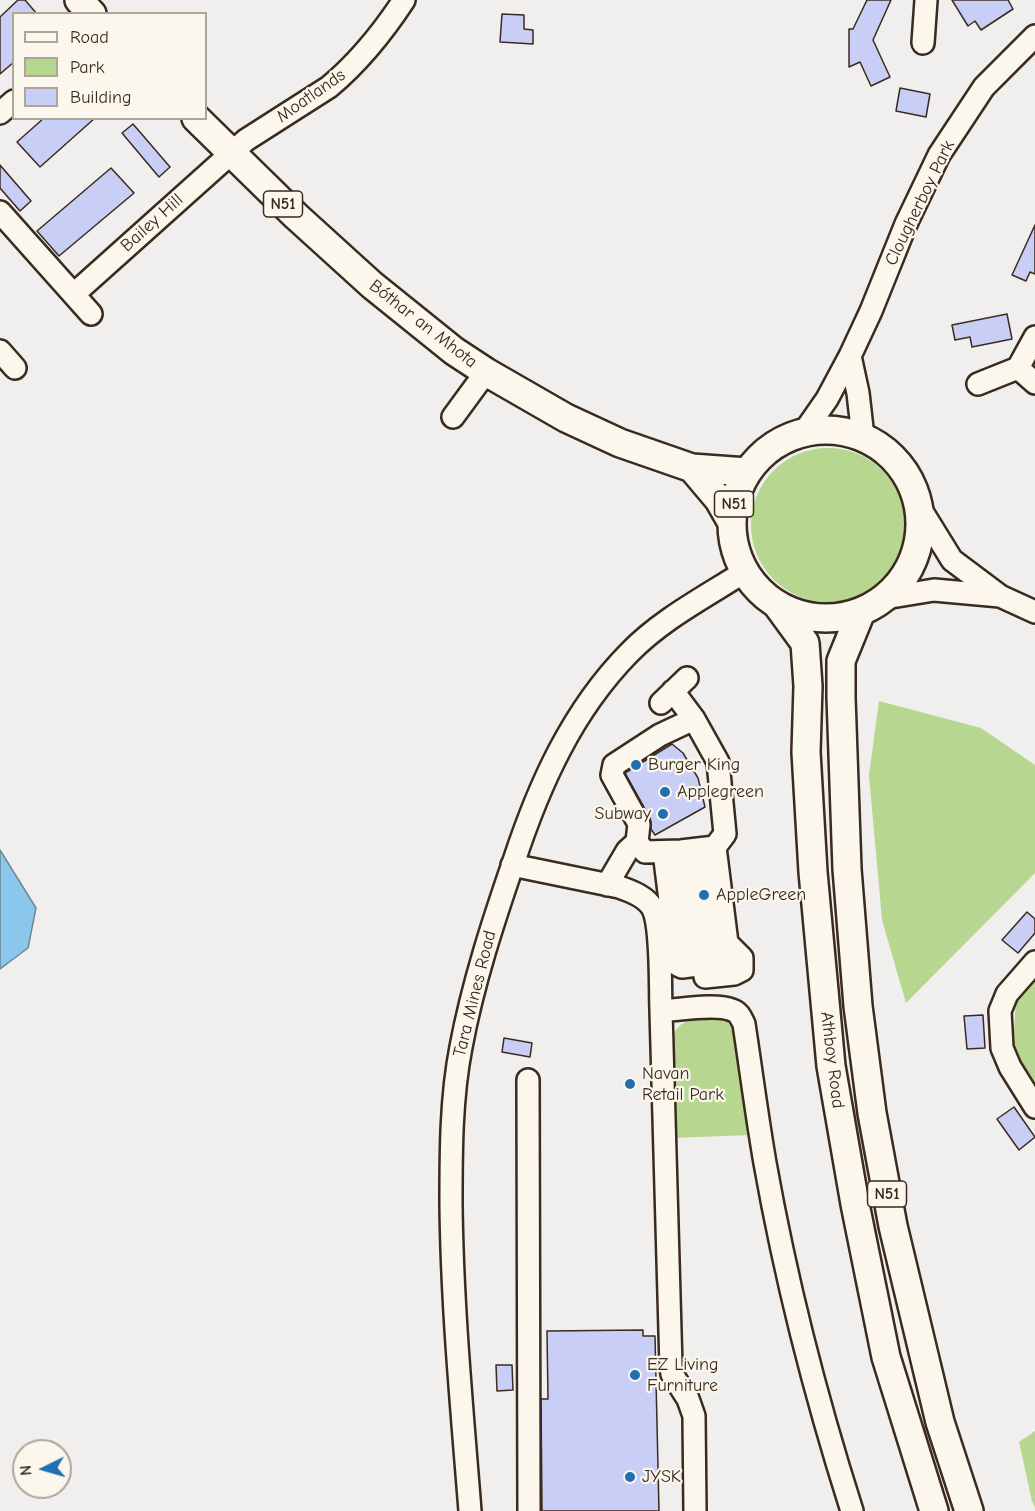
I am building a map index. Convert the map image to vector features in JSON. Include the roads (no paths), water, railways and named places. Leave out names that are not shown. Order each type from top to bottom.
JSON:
[{"type":"main road","points":[[79,0],[90,12]]},
{"type":"main road","name":"Bóthar an Mhota","points":[[198,120],[296,216],[372,285],[422,327],[486,372],[566,418],[620,443],[692,468],[747,472]]},
{"type":"main road","name":"N51","points":[[838,430],[863,437],[887,452],[903,470],[913,488],[918,505],[919,545],[912,566],[901,582],[885,598],[861,612],[833,618],[803,616],[778,606],[760,592],[744,572],[734,546],[731,522],[735,497],[747,472],[760,456],[780,441],[804,432],[838,430]]},
{"type":"main road","name":"N51","points":[[692,468],[719,500],[731,522]]},
{"type":"main road","name":"Athboy Road","points":[[778,606],[805,643],[808,687],[806,752],[813,872],[831,1066],[855,1204],[886,1357],[934,1511]]},
{"type":"main road","name":"Athboy Road","points":[[861,612],[841,661],[847,869],[858,1006],[872,1113],[892,1226],[940,1422],[969,1511]]},
{"type":"street","name":"Moatlands","points":[[230,153],[257,132],[342,77],[373,43],[404,0]]},
{"type":"street","points":[[923,43],[926,0]]},
{"type":"street","name":"Clougherboy Park","points":[[804,432],[827,399],[850,356],[906,224],[939,155],[984,87],[1035,36]]},
{"type":"street","points":[[0,113],[12,103]]},
{"type":"street","name":"Bailey Hill","points":[[74,294],[230,153]]},
{"type":"street","points":[[0,212],[91,314]]},
{"type":"street","points":[[978,384],[1018,368],[1035,337]]},
{"type":"street","points":[[0,351],[15,368]]},
{"type":"street","points":[[850,356],[858,393],[863,437]]},
{"type":"street","points":[[1018,368],[1035,383]]},
{"type":"street","points":[[453,417],[486,372]]},
{"type":"street","points":[[918,505],[952,560],[1000,596],[1035,612]]},
{"type":"street","name":"Tara Mines Road","points":[[470,1511],[452,1268],[452,1130],[460,1048],[496,909],[523,833],[564,740],[589,700],[608,675],[652,631],[744,572]]},
{"type":"street","points":[[885,598],[933,590],[1000,596]]},
{"type":"street","points":[[637,842],[645,852],[690,850],[725,834],[718,762],[694,719],[674,691]]},
{"type":"street","points":[[607,885],[627,851],[637,842],[639,824],[612,775],[614,765],[660,735],[694,719]]},
{"type":"street","points":[[690,850],[690,949],[661,1011],[671,1367],[672,1374],[688,1399],[694,1416],[695,1511]]},
{"type":"street","points":[[690,850],[690,949]]},
{"type":"street","points":[[512,865],[619,886],[635,892],[652,907],[658,922],[690,949]]},
{"type":"street","points":[[1035,962],[1007,994],[1000,1011],[1002,1048],[1010,1067],[1035,1107]]},
{"type":"street","points":[[661,1011],[718,1007],[732,1009],[738,1013],[744,1024],[773,1205],[801,1331],[852,1511]]},
{"type":"street","points":[[528,1080],[529,1511]]},
{"type":"water","points":[[0,850],[36,908],[28,948],[0,969]]},
{"type":"place","name":"Burger King","points":[[636,765]]},
{"type":"place","name":"Applegreen","points":[[665,792]]},
{"type":"place","name":"Subway","points":[[663,814]]},
{"type":"place","name":"AppleGreen","points":[[704,895]]},
{"type":"place","name":"Navan Retail Park","points":[[630,1084]]},
{"type":"place","name":"EZ Living Furniture","points":[[635,1375]]},
{"type":"place","name":"JYSK","points":[[630,1477]]}]
